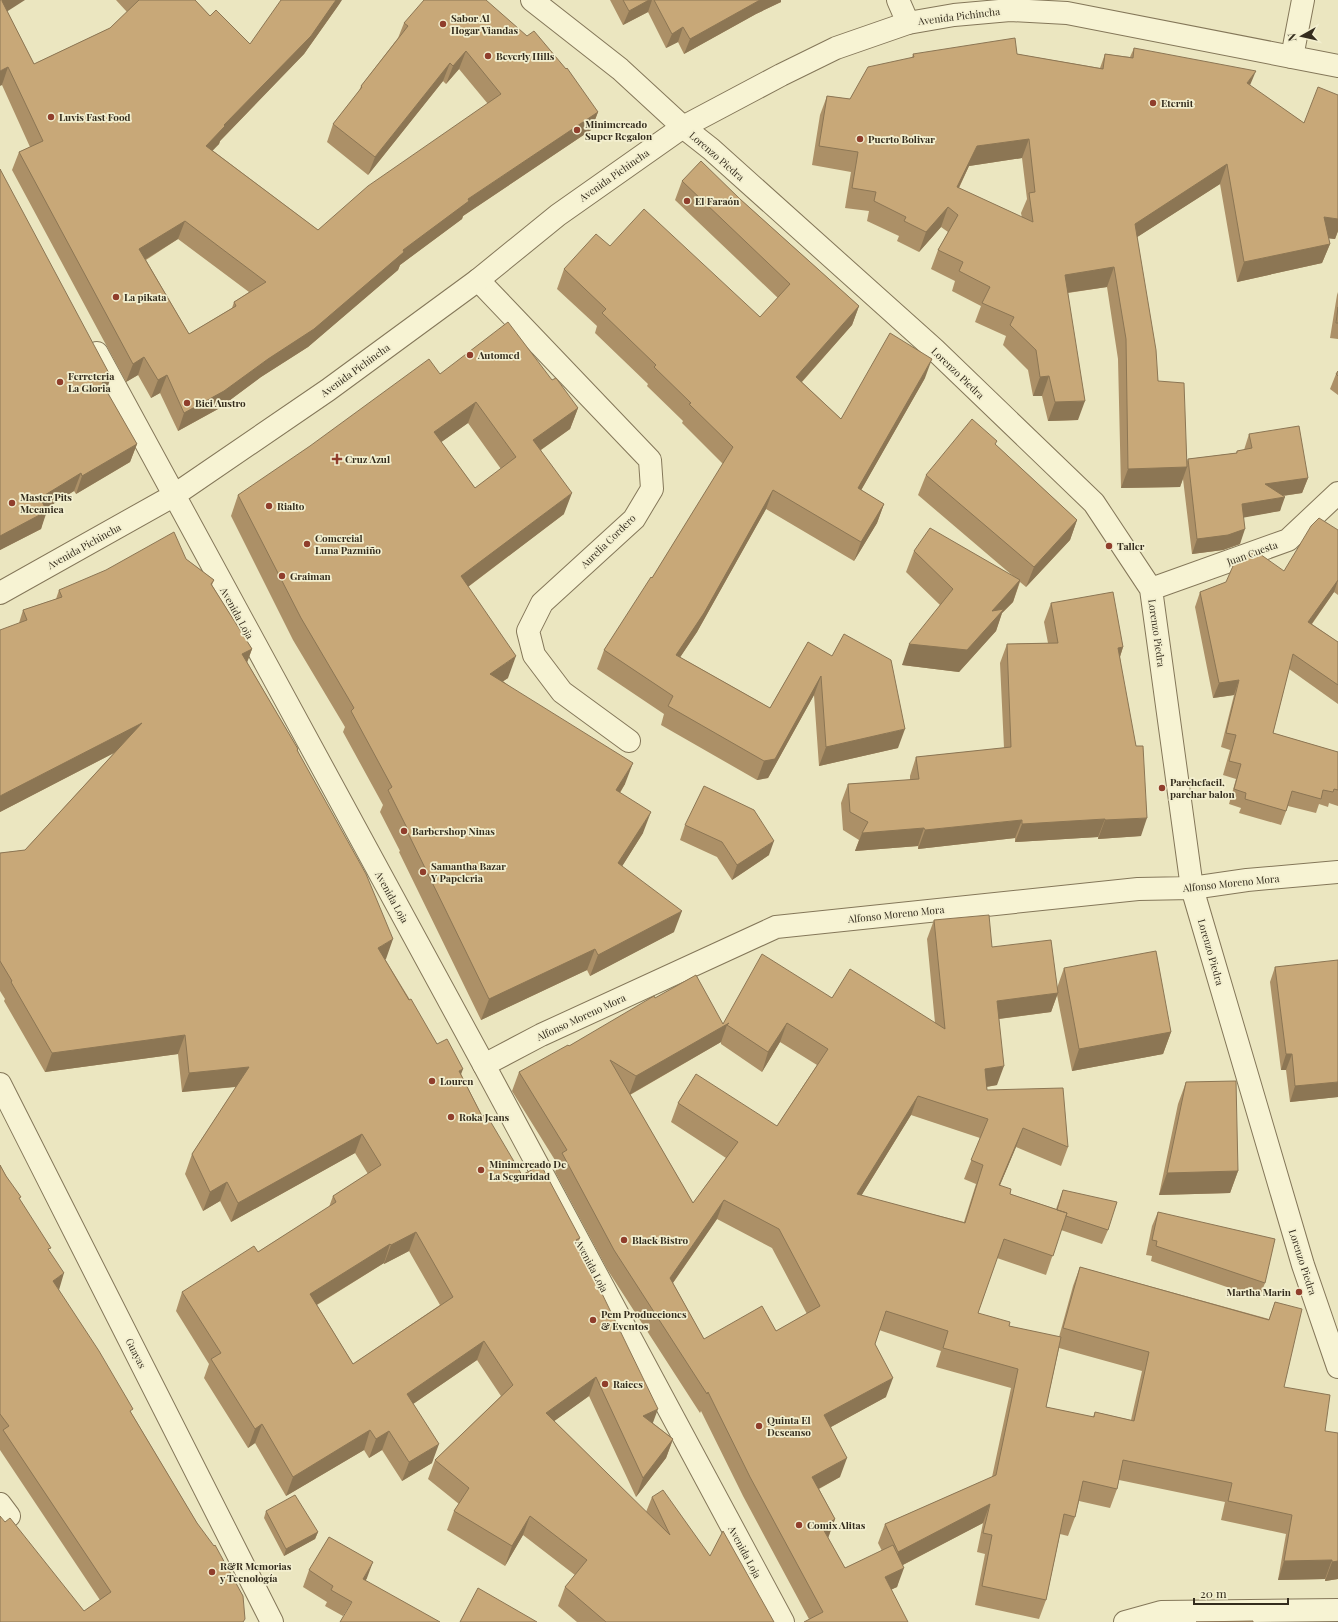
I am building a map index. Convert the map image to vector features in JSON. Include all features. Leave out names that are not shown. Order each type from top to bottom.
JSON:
[{"type":"street","name":"Lorenzo Piedra","points":[[532,0],[620,69],[683,127],[711,149],[934,349],[1094,503],[1151,589],[1192,888],[1300,1257],[1338,1367]]},
{"type":"street","points":[[1292,57],[1303,0]]},
{"type":"street","name":"Avenida Pichincha","points":[[0,593],[173,496],[328,390],[478,280],[558,215],[683,127],[781,75],[836,48],[902,7],[954,15],[1010,10],[1067,13],[1338,66]]},
{"type":"street","name":"Aurelia Cordero","points":[[478,280],[650,460],[652,489],[634,519],[542,603],[528,631],[534,655],[562,692],[629,741]]},
{"type":"street","name":"Avenida Loja","points":[[87,334],[173,496],[484,1065],[777,1618]]},
{"type":"street","name":"Juan Cuesta","points":[[1151,589],[1288,540],[1338,493]]},
{"type":"street","name":"Alfonso Moreno Mora","points":[[484,1065],[541,1035],[776,927],[1138,889],[1192,888],[1247,880],[1338,872]]},
{"type":"street","name":"Guayas","points":[[0,1084],[272,1622]]},
{"type":"street","points":[[1125,1622],[1161,1612],[1338,1610]]},
{"type":"building","points":[[0,0],[3,0],[2,1],[34,64],[110,28],[139,0],[195,0],[210,16],[216,10],[250,44],[281,0],[336,0],[311,36],[224,125],[225,126],[206,146],[318,230],[368,186],[501,94],[466,51],[453,66],[450,63],[375,157],[333,124],[408,26],[404,23],[424,0],[486,0],[527,36],[534,31],[566,69],[567,68],[598,112],[468,199],[469,201],[403,250],[404,252],[314,329],[268,359],[224,391],[184,413],[167,375],[158,380],[144,357],[133,364],[19,152],[43,141],[8,67],[0,71]],"holes":[[[185,221],[266,282],[234,302],[236,306],[189,334],[139,249]]]},
{"type":"building","points":[[623,0],[649,0],[629,11]]},
{"type":"building","points":[[654,0],[760,0],[690,39],[683,27],[672,34]]},
{"type":"building","points":[[1015,38],[1017,54],[1103,69],[1105,54],[1133,58],[1134,48],[1256,71],[1247,83],[1304,123],[1318,87],[1338,95],[1338,219],[1324,217],[1330,244],[1244,262],[1227,164],[1135,224],[1156,350],[1158,381],[1184,383],[1187,467],[1128,469],[1126,339],[1114,267],[1065,275],[1085,401],[1055,402],[1049,376],[1040,377],[1036,350],[1010,325],[1014,317],[982,303],[990,287],[959,271],[963,262],[938,250],[958,215],[948,207],[926,232],[904,221],[906,217],[874,201],[876,192],[852,188],[858,152],[819,146],[827,96],[850,99],[868,67],[914,57],[913,54]],"holes":[[[1029,139],[1035,192],[1029,193],[1033,222],[957,187],[977,146]]]},
{"type":"building","points":[[701,161],[740,199],[859,306],[796,377],[841,419],[890,333],[932,359],[858,488],[884,504],[861,542],[773,490],[704,613],[676,655],[770,708],[808,642],[832,656],[844,634],[891,660],[905,729],[826,747],[821,676],[775,759],[764,761],[668,706],[673,696],[604,650],[651,577],[652,578],[733,447],[654,367],[656,365],[602,313],[606,309],[564,269],[596,234],[610,246],[644,209],[760,317],[790,284],[682,181]]},
{"type":"building","points":[[0,169],[111,377],[102,383],[137,444],[82,476],[81,473],[40,498],[47,511],[0,536]]},
{"type":"building","points":[[1338,307],[1338,323],[1336,323]]},
{"type":"building","points":[[508,322],[552,380],[556,378],[578,408],[533,440],[572,493],[461,576],[516,656],[490,674],[633,763],[616,790],[651,812],[618,863],[682,911],[598,955],[595,949],[489,999],[388,790],[392,787],[351,711],[354,708],[301,618],[238,495],[310,446],[429,359],[440,374]],"holes":[[[476,402],[516,457],[475,488],[434,432]]]},
{"type":"building","points":[[972,419],[997,441],[995,444],[1077,520],[1034,567],[926,475]]},
{"type":"building","points":[[1299,426],[1308,478],[1265,484],[1285,497],[1242,504],[1245,529],[1228,535],[1197,539],[1188,459],[1237,453],[1237,451],[1252,448],[1249,434]]},
{"type":"building","points":[[1319,518],[1338,530],[1338,580],[1308,622],[1338,642],[1338,685],[1293,654],[1273,733],[1338,752],[1338,790],[1334,789],[1333,792],[1323,790],[1321,799],[1292,791],[1286,811],[1245,799],[1246,793],[1234,789],[1241,764],[1229,761],[1236,735],[1226,733],[1239,680],[1219,683],[1200,592],[1226,582],[1236,559],[1257,552],[1284,571],[1311,526]]},
{"type":"building","points":[[930,528],[1020,580],[992,611],[1004,609],[967,650],[909,644],[953,589],[914,551]]},
{"type":"building","points":[[174,532],[186,559],[214,580],[211,584],[252,649],[242,654],[298,749],[297,750],[366,874],[393,939],[378,948],[409,1000],[411,999],[437,1044],[447,1039],[463,1069],[459,1071],[482,1116],[486,1114],[522,1175],[541,1165],[580,1238],[576,1240],[658,1409],[643,1416],[673,1439],[643,1478],[596,1377],[546,1413],[670,1535],[652,1497],[663,1490],[710,1556],[723,1531],[774,1622],[606,1622],[565,1587],[587,1560],[530,1516],[512,1546],[454,1511],[469,1488],[435,1460],[513,1385],[484,1341],[407,1394],[439,1444],[409,1462],[389,1431],[376,1439],[370,1430],[293,1477],[262,1424],[255,1429],[211,1359],[221,1353],[182,1292],[254,1246],[258,1252],[336,1202],[333,1196],[381,1165],[362,1134],[238,1203],[227,1182],[210,1192],[192,1154],[249,1067],[189,1073],[185,1035],[52,1053],[0,961],[0,853],[25,850],[142,723],[0,796],[0,630],[27,620],[23,610],[62,597],[59,590],[106,570]],"holes":[[[416,1232],[453,1297],[353,1364],[310,1294],[390,1244],[391,1245]]]},
{"type":"building","points":[[1113,592],[1123,647],[1118,648],[1136,746],[1143,746],[1147,818],[1022,824],[1022,820],[925,830],[924,828],[862,833],[868,822],[850,812],[848,784],[919,779],[916,757],[1011,747],[1007,644],[1058,643],[1051,603]]},
{"type":"building","points":[[704,786],[754,810],[774,841],[737,865],[722,842],[685,825]]},
{"type":"building","points":[[989,915],[992,947],[1051,940],[1058,993],[997,1001],[1004,1066],[985,1069],[987,1090],[1063,1088],[1068,1147],[1023,1128],[999,1185],[1011,1189],[1010,1194],[1067,1213],[1053,1256],[1004,1239],[978,1313],[1010,1322],[1009,1326],[1061,1337],[1046,1407],[1094,1417],[1095,1412],[1134,1421],[1149,1352],[1063,1328],[1080,1267],[1269,1320],[1275,1302],[1302,1309],[1284,1387],[1330,1395],[1325,1431],[1338,1433],[1338,1561],[1284,1561],[1292,1515],[1228,1501],[1232,1483],[1123,1460],[1117,1489],[1083,1481],[1075,1517],[1064,1514],[1046,1600],[982,1586],[992,1535],[983,1533],[990,1504],[898,1552],[885,1524],[996,1475],[1018,1369],[943,1348],[948,1331],[886,1311],[875,1344],[893,1378],[824,1415],[847,1458],[812,1477],[835,1519],[822,1527],[845,1568],[893,1545],[904,1568],[885,1577],[908,1622],[804,1622],[823,1612],[750,1477],[708,1392],[707,1394],[614,1250],[562,1153],[567,1150],[519,1072],[568,1045],[569,1046],[654,996],[655,998],[696,975],[723,1024],[762,954],[832,998],[850,969],[945,1029],[934,920]],"holes":[[[729,1023],[727,1025],[768,1052],[787,1023],[828,1049],[777,1126],[696,1074],[678,1103],[738,1142],[693,1203],[610,1060],[636,1076]],[[918,1096],[988,1119],[971,1160],[983,1165],[965,1223],[857,1194]],[[724,1200],[779,1229],[820,1306],[776,1331],[762,1306],[704,1339],[670,1278]]]},
{"type":"building","points":[[1156,951],[1171,1032],[1079,1049],[1064,968]]},
{"type":"building","points":[[1338,960],[1338,1082],[1295,1086],[1292,1054],[1286,1054],[1275,967]]},
{"type":"building","points":[[1236,1081],[1238,1171],[1167,1173],[1186,1082]]},
{"type":"building","points":[[0,1165],[21,1197],[19,1198],[51,1248],[48,1249],[64,1273],[53,1281],[99,1351],[133,1409],[130,1411],[197,1523],[214,1546],[215,1545],[243,1596],[245,1619],[243,1622],[0,1622],[0,1516],[5,1522],[10,1518],[84,1611],[111,1592],[3,1430],[9,1426],[0,1414]]},
{"type":"building","points":[[1063,1190],[1117,1202],[1108,1230],[1066,1216],[1067,1213],[1057,1210]]},
{"type":"building","points":[[1158,1212],[1275,1239],[1265,1283],[1156,1246],[1157,1241],[1152,1240]]},
{"type":"building","points":[[295,1495],[318,1532],[286,1549],[266,1511]]},
{"type":"building","points":[[329,1537],[373,1562],[363,1579],[440,1622],[340,1622],[352,1602],[331,1590],[333,1586],[309,1570]]},
{"type":"building","points":[[478,1588],[537,1622],[460,1622]]},
{"type":"building","points":[[1253,1621],[1253,1622],[1196,1622]]},
{"type":"place","name":"Sabor Al Hogar Viandas","points":[[443,24]]},
{"type":"place","name":"Beverly Hills","points":[[488,56]]},
{"type":"place","name":"Eternit","points":[[1153,103]]},
{"type":"place","name":"Luvis Fast Food","points":[[51,117]]},
{"type":"place","name":"Minimercado Super Regalon","points":[[577,130]]},
{"type":"place","name":"Puerto Bolivar","points":[[860,139]]},
{"type":"place","name":"El Faraón","points":[[687,201]]},
{"type":"place","name":"La pikata","points":[[116,297]]},
{"type":"place","name":"Automed","points":[[470,355]]},
{"type":"place","name":"Ferreteria La Gloria","points":[[60,382]]},
{"type":"place","name":"Bici Austro","points":[[187,403]]},
{"type":"place","name":"Cruz Azul","points":[[337,459]]},
{"type":"place","name":"Master Pits Mecanica","points":[[12,503]]},
{"type":"place","name":"Rialto","points":[[269,506]]},
{"type":"place","name":"Comercial Luna Pazmiño","points":[[307,544]]},
{"type":"place","name":"Taller","points":[[1109,546]]},
{"type":"place","name":"Graiman","points":[[282,576]]},
{"type":"place","name":"Parchefacil, parchar balon","points":[[1162,788]]},
{"type":"place","name":"Barbershop Ninas","points":[[404,831]]},
{"type":"place","name":"Samantha Bazar Y Papeleria","points":[[423,872]]},
{"type":"place","name":"Louren","points":[[432,1081]]},
{"type":"place","name":"Roka Jeans","points":[[451,1117]]},
{"type":"place","name":"Minimercado De La Seguridad","points":[[481,1170]]},
{"type":"place","name":"Black Bistro","points":[[624,1240]]},
{"type":"place","name":"Martha Marin","points":[[1299,1292]]},
{"type":"place","name":"Pcm Producciones & Eventos","points":[[593,1320]]},
{"type":"place","name":"Raices","points":[[605,1384]]},
{"type":"place","name":"Quinta El Descanso","points":[[759,1426]]},
{"type":"place","name":"Comix Alitas","points":[[799,1525]]},
{"type":"place","name":"R&R Memorias y Tecnología","points":[[212,1572]]}]
